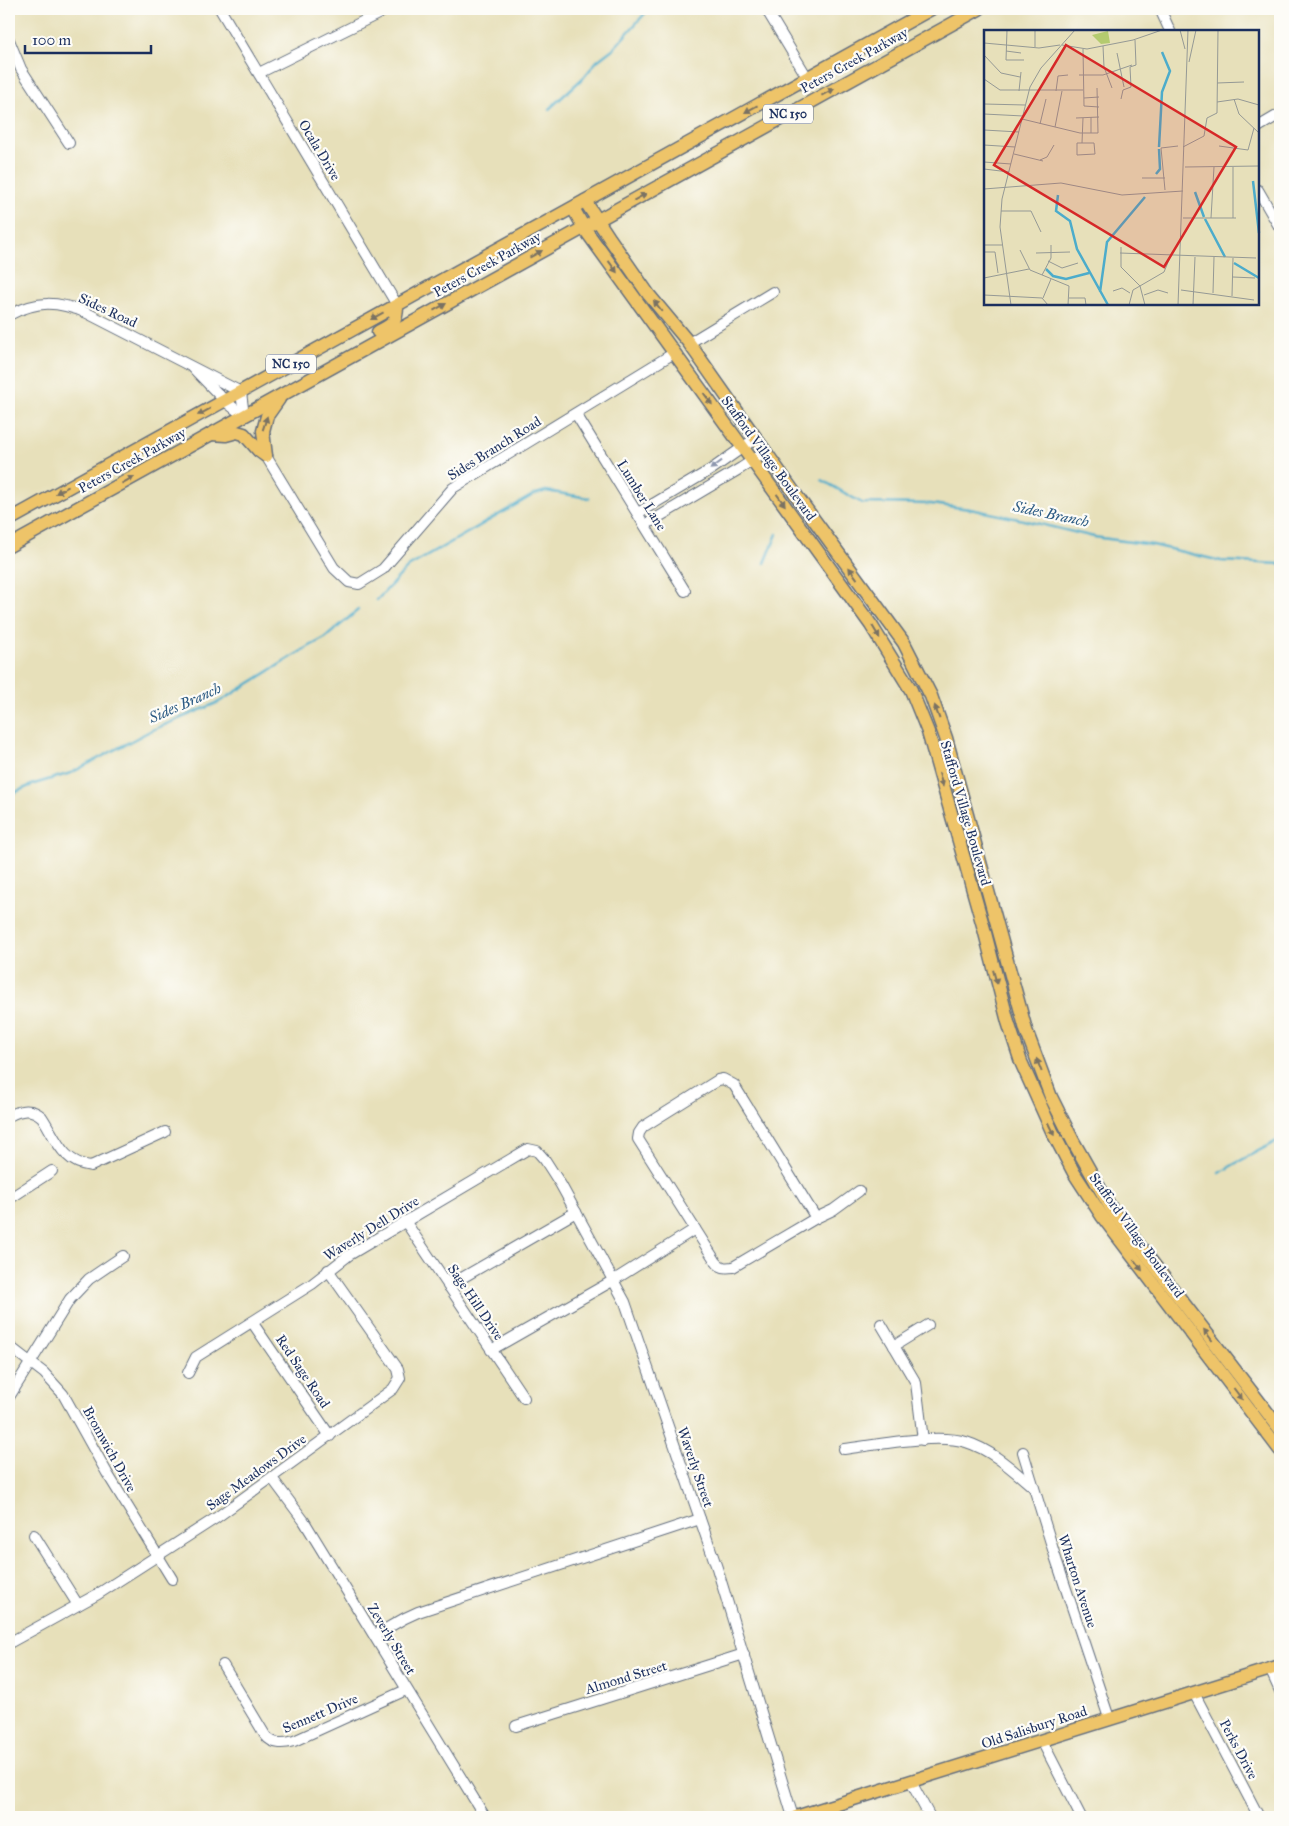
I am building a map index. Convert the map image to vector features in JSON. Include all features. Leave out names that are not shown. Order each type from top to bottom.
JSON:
[{"type":"main road","name":"Peters Creek Parkway","points":[[9,520],[931,9]]},
{"type":"main road","name":"Peters Creek Parkway","points":[[9,546],[979,9]]},
{"type":"main road","name":"Stafford Village Boulevard","points":[[586,200],[649,295],[689,343],[904,643],[931,696],[946,738],[1026,1030],[1051,1097],[1073,1141],[1112,1210],[1280,1429]]},
{"type":"main road","name":"Stafford Village Boulevard","points":[[572,208],[584,228],[871,625],[910,690],[928,732],[984,929],[1008,1022],[1021,1062],[1052,1131],[1074,1173],[1102,1216],[1280,1450]]},
{"type":"main road","points":[[320,374],[340,353],[393,324],[397,316],[397,305]]},
{"type":"main road","points":[[266,456],[263,431],[267,416],[283,394]]},
{"type":"main road","points":[[211,434],[226,435],[238,432],[244,434],[266,456]]},
{"type":"main road","name":"Old Salisbury Road","points":[[795,1817],[1042,1741],[1108,1718],[1275,1668]]},
{"type":"street","name":"Ocala Drive","points":[[220,9],[397,305]]},
{"type":"street","points":[[259,73],[388,9]]},
{"type":"street","points":[[766,9],[807,77]]},
{"type":"street","points":[[1160,9],[1170,30]]},
{"type":"street","points":[[9,40],[21,69],[69,143]]},
{"type":"street","points":[[1259,126],[1280,114]]},
{"type":"street","points":[[1259,192],[1280,228]]},
{"type":"street","points":[[689,343],[773,292]]},
{"type":"street","name":"Sides Road","points":[[9,315],[29,306],[40,304],[64,305],[87,314],[191,365],[241,392]]},
{"type":"street","name":"Sides Branch Road","points":[[266,456],[334,568],[349,582],[359,584],[383,569],[453,488],[674,353]]},
{"type":"street","name":"Sides Road","points":[[191,365],[225,401],[244,416]]},
{"type":"street","points":[[241,392],[244,416]]},
{"type":"street","name":"Lumber Lane","points":[[576,414],[685,591]]},
{"type":"street","points":[[638,513],[756,438]]},
{"type":"street","points":[[645,525],[766,452]]},
{"type":"street","points":[[691,481],[698,494]]},
{"type":"street","points":[[816,1218],[734,1085],[723,1079],[718,1080],[644,1127],[639,1133],[638,1139],[642,1146],[720,1267],[733,1267],[833,1210],[859,1191]]},
{"type":"street","points":[[9,1116],[20,1110],[37,1112],[42,1116],[68,1158],[81,1165],[91,1166],[165,1132]]},
{"type":"street","name":"Waverly Street","points":[[528,1150],[537,1151],[545,1160],[625,1302],[717,1568],[795,1817]]},
{"type":"street","name":"Waverly Dell Drive","points":[[188,1373],[196,1357],[312,1284],[349,1255],[528,1150]]},
{"type":"street","points":[[9,1199],[52,1171]]},
{"type":"street","points":[[448,1286],[576,1212]]},
{"type":"street","name":"Sage Hill Drive","points":[[405,1221],[524,1398]]},
{"type":"street","points":[[491,1350],[614,1280],[695,1229]]},
{"type":"street","points":[[9,1397],[74,1294],[89,1279],[123,1256]]},
{"type":"street","name":"Sage Meadows Drive","points":[[9,1643],[78,1605],[216,1518],[393,1389],[400,1378],[398,1369],[328,1270]]},
{"type":"street","name":"Red Sage Road","points":[[252,1322],[330,1436]]},
{"type":"street","points":[[881,1324],[916,1383],[923,1440]]},
{"type":"street","points":[[894,1346],[928,1325]]},
{"type":"street","name":"Bromwich Drive","points":[[9,1346],[44,1373],[66,1398],[107,1473],[172,1578]]},
{"type":"street","points":[[844,1449],[944,1438],[971,1444],[999,1459],[1034,1487]]},
{"type":"street","name":"Wharton Avenue","points":[[1023,1452],[1108,1718]]},
{"type":"street","name":"Zeverly Street","points":[[272,1478],[304,1520],[485,1817]]},
{"type":"street","points":[[375,1635],[418,1612],[700,1519]]},
{"type":"street","points":[[34,1535],[78,1605]]},
{"type":"street","name":"Almond Street","points":[[516,1726],[744,1654]]},
{"type":"street","name":"Sennett Drive","points":[[223,1665],[265,1735],[269,1740],[278,1743],[286,1744],[294,1741],[406,1690]]},
{"type":"street","points":[[1275,1668],[1280,1691]]},
{"type":"street","name":"Perks Drive","points":[[1194,1693],[1259,1817]]},
{"type":"street","points":[[1042,1741],[1081,1817]]},
{"type":"street","points":[[911,1782],[930,1817]]},
{"type":"waterway","points":[[549,109],[584,77],[597,61],[614,48],[649,9]]},
{"type":"waterway","name":"Sides Branch","points":[[822,480],[862,503],[931,504],[970,509],[1094,537],[1153,545],[1221,561],[1280,564]]},
{"type":"waterway","name":"Sides Branch","points":[[377,600],[408,567],[533,495],[546,491],[589,498]]},
{"type":"waterway","name":"Sides Branch","points":[[765,563],[777,534]]},
{"type":"waterway","name":"Sides Branch","points":[[9,795],[34,784],[71,773],[150,731],[219,702],[325,638],[358,610]]},
{"type":"waterway","points":[[1220,1173],[1280,1139]]}]
